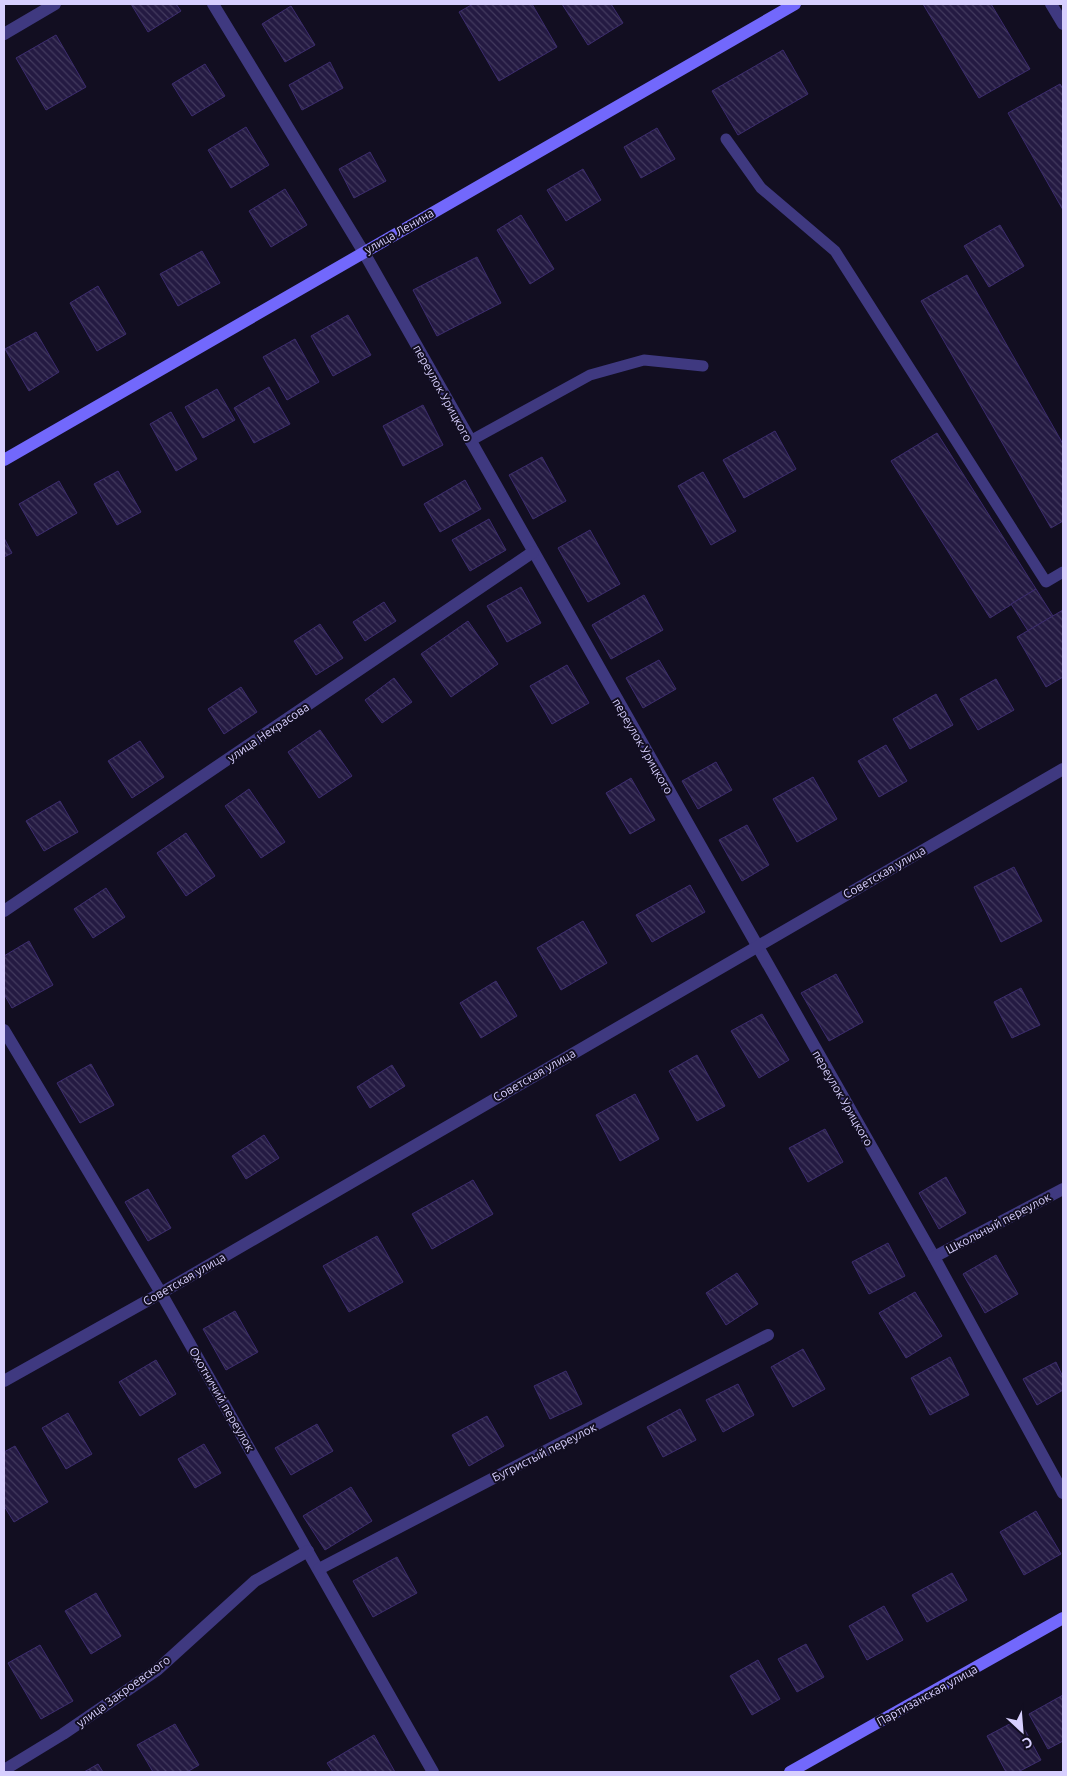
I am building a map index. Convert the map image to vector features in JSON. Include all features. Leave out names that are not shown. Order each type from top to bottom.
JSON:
[{"type":"main road","name":"улица Ленина","points":[[4,460],[795,4]]},
{"type":"main road","name":"Партизанская улица","points":[[790,1772],[1063,1618]]},
{"type":"street","points":[[4,34],[55,4]]},
{"type":"street","name":"переулок Урицкого","points":[[213,4],[364,251],[934,1257],[1063,1493]]},
{"type":"street","points":[[1052,4],[1063,24]]},
{"type":"street","name":"улица Некрасова","points":[[4,911],[533,552]]},
{"type":"street","name":"Советская улица","points":[[4,1381],[161,1293],[756,945],[1063,769]]},
{"type":"street","name":"Охотничий переулок","points":[[4,1030],[161,1293],[433,1772]]},
{"type":"street","name":"Школьный переулок","points":[[934,1257],[1063,1189]]},
{"type":"street","name":"Бугристый переулок","points":[[319,1570],[768,1335]]},
{"type":"street","name":"улица Закроевского","points":[[4,1770],[63,1734],[157,1670],[255,1582],[308,1551]]},
{"type":"lane","points":[[726,139],[761,188],[835,250],[1046,582],[1063,572]]},
{"type":"lane","points":[[470,441],[590,375],[644,360],[703,366]]},
{"type":"building","points":[[131,4],[176,4],[181,11],[148,32]]},
{"type":"building","points":[[473,4],[532,4],[557,47],[499,81],[459,12]]},
{"type":"building","points":[[562,4],[611,4],[623,23],[588,45]]},
{"type":"building","points":[[923,4],[991,4],[1030,69],[979,98]]},
{"type":"building","points":[[291,6],[315,45],[285,62],[262,24]]},
{"type":"building","points":[[56,35],[86,87],[46,110],[16,58]]},
{"type":"building","points":[[783,50],[808,94],[738,135],[712,91]]},
{"type":"building","points":[[330,62],[343,88],[302,110],[289,85]]},
{"type":"building","points":[[205,64],[225,96],[192,116],[172,84]]},
{"type":"building","points":[[1060,84],[1063,89],[1063,210],[1008,113]]},
{"type":"building","points":[[246,127],[269,165],[231,188],[208,150]]},
{"type":"building","points":[[657,128],[675,159],[641,178],[624,147]]},
{"type":"building","points":[[370,152],[386,181],[354,198],[339,169]]},
{"type":"building","points":[[583,169],[601,200],[566,221],[547,190]]},
{"type":"building","points":[[285,189],[307,225],[271,247],[249,211]]},
{"type":"building","points":[[521,215],[554,269],[530,284],[497,230]]},
{"type":"building","points":[[1000,225],[1024,266],[989,287],[964,246]]},
{"type":"building","points":[[202,251],[220,283],[178,306],[160,274]]},
{"type":"building","points":[[477,257],[501,303],[437,336],[413,290]]},
{"type":"building","points":[[967,275],[1063,444],[1063,521],[1051,528],[921,301]]},
{"type":"building","points":[[98,286],[126,334],[97,351],[70,303]]},
{"type":"building","points":[[348,315],[371,355],[333,376],[311,336]]},
{"type":"building","points":[[36,332],[59,372],[29,391],[5,349]]},
{"type":"building","points":[[295,339],[319,382],[287,400],[263,357]]},
{"type":"building","points":[[269,387],[290,424],[254,443],[234,408]]},
{"type":"building","points":[[217,389],[235,420],[203,438],[185,407]]},
{"type":"building","points":[[423,405],[443,445],[403,466],[383,426]]},
{"type":"building","points":[[171,412],[197,459],[176,471],[150,424]]},
{"type":"building","points":[[775,431],[796,469],[744,498],[723,460]]},
{"type":"building","points":[[937,433],[1036,589],[990,618],[891,461]]},
{"type":"building","points":[[542,457],[566,501],[533,519],[509,475]]},
{"type":"building","points":[[118,471],[141,512],[117,525],[94,484]]},
{"type":"building","points":[[703,472],[736,531],[711,545],[678,486]]},
{"type":"building","points":[[465,480],[481,509],[440,532],[424,504]]},
{"type":"building","points":[[59,481],[77,513],[37,536],[19,504]]},
{"type":"building","points":[[489,519],[506,550],[470,571],[452,540]]},
{"type":"building","points":[[590,530],[620,584],[588,602],[558,548]]},
{"type":"building","points":[[4,538],[12,553],[4,557]]},
{"type":"building","points":[[521,587],[541,623],[507,642],[487,606]]},
{"type":"building","points":[[1036,589],[1053,616],[1028,631],[1011,604]]},
{"type":"building","points":[[644,595],[663,630],[611,659],[592,625]]},
{"type":"building","points":[[384,602],[396,621],[365,641],[353,622]]},
{"type":"building","points":[[1063,610],[1063,677],[1046,687],[1017,637]]},
{"type":"building","points":[[468,621],[498,664],[451,697],[421,654]]},
{"type":"building","points":[[320,624],[343,658],[316,675],[294,641]]},
{"type":"building","points":[[659,660],[676,689],[643,708],[626,678]]},
{"type":"building","points":[[567,665],[589,703],[552,724],[530,686]]},
{"type":"building","points":[[394,678],[412,702],[382,723],[365,700]]},
{"type":"building","points":[[996,679],[1014,710],[978,730],[960,699]]},
{"type":"building","points":[[241,687],[257,712],[224,734],[208,709]]},
{"type":"building","points":[[936,694],[953,725],[910,749],[893,719]]},
{"type":"building","points":[[320,730],[352,776],[319,798],[288,752]]},
{"type":"building","points":[[140,741],[164,777],[132,798],[108,761]]},
{"type":"building","points":[[886,745],[907,781],[879,797],[858,761]]},
{"type":"building","points":[[716,762],[732,790],[698,809],[682,781]]},
{"type":"building","points":[[813,777],[837,819],[797,842],[773,799]]},
{"type":"building","points":[[631,778],[655,820],[630,834],[606,793]]},
{"type":"building","points":[[249,789],[285,842],[261,858],[225,806]]},
{"type":"building","points":[[60,801],[78,832],[44,851],[26,821]]},
{"type":"building","points":[[747,825],[769,865],[742,881],[719,840]]},
{"type":"building","points":[[186,833],[215,876],[186,896],[157,853]]},
{"type":"building","points":[[1014,867],[1042,921],[1001,942],[974,887]]},
{"type":"building","points":[[690,885],[705,912],[652,942],[636,915]]},
{"type":"building","points":[[106,888],[125,917],[93,938],[74,909]]},
{"type":"building","points":[[583,921],[607,963],[561,990],[537,948]]},
{"type":"building","points":[[29,941],[53,985],[12,1008],[4,994],[4,956]]},
{"type":"building","points":[[836,974],[863,1022],[829,1041],[801,993]]},
{"type":"building","points":[[496,981],[517,1016],[481,1038],[460,1003]]},
{"type":"building","points":[[1021,988],[1040,1025],[1012,1038],[994,1002]]},
{"type":"building","points":[[762,1014],[789,1060],[759,1078],[731,1031]]},
{"type":"building","points":[[697,1055],[725,1106],[697,1121],[669,1071]]},
{"type":"building","points":[[91,1064],[114,1105],[80,1123],[57,1083]]},
{"type":"building","points":[[392,1065],[405,1086],[370,1108],[357,1087]]},
{"type":"building","points":[[635,1094],[659,1139],[620,1161],[596,1115]]},
{"type":"building","points":[[825,1129],[843,1162],[808,1182],[789,1148]]},
{"type":"building","points":[[264,1135],[279,1158],[246,1179],[232,1156]]},
{"type":"building","points":[[946,1177],[966,1213],[939,1229],[919,1193]]},
{"type":"building","points":[[473,1180],[493,1214],[432,1249],[412,1214]]},
{"type":"building","points":[[148,1189],[171,1228],[148,1241],[125,1202]]},
{"type":"building","points":[[377,1236],[403,1282],[349,1312],[323,1266]]},
{"type":"building","points":[[888,1243],[905,1276],[869,1294],[852,1262]]},
{"type":"building","points":[[996,1255],[1018,1294],[985,1313],[963,1274]]},
{"type":"building","points":[[737,1273],[758,1304],[726,1325],[706,1293]]},
{"type":"building","points":[[915,1292],[942,1336],[906,1358],[879,1313]]},
{"type":"building","points":[[235,1311],[258,1352],[226,1370],[203,1329]]},
{"type":"building","points":[[803,1349],[825,1389],[793,1407],[771,1367]]},
{"type":"building","points":[[950,1357],[969,1395],[930,1415],[911,1378]]},
{"type":"building","points":[[156,1360],[176,1394],[140,1416],[119,1382]]},
{"type":"building","points":[[1056,1362],[1063,1377],[1063,1390],[1037,1405],[1023,1379]]},
{"type":"building","points":[[566,1371],[582,1404],[550,1419],[534,1386]]},
{"type":"building","points":[[738,1384],[754,1415],[723,1432],[706,1400]]},
{"type":"building","points":[[680,1409],[696,1440],[663,1457],[647,1427]]},
{"type":"building","points":[[68,1413],[92,1454],[66,1469],[42,1428]]},
{"type":"building","points":[[487,1416],[504,1446],[469,1466],[452,1435]]},
{"type":"building","points":[[317,1424],[333,1451],[291,1475],[275,1448]]},
{"type":"building","points":[[204,1444],[221,1473],[195,1488],[178,1459]]},
{"type":"building","points":[[15,1446],[48,1502],[14,1522],[4,1506],[4,1452]]},
{"type":"building","points":[[351,1487],[372,1521],[325,1550],[303,1516]]},
{"type":"building","points":[[1036,1511],[1061,1554],[1024,1575],[1000,1532]]},
{"type":"building","points":[[397,1557],[417,1593],[373,1617],[353,1581]]},
{"type":"building","points":[[952,1573],[967,1600],[927,1622],[912,1595]]},
{"type":"building","points":[[96,1593],[121,1636],[91,1654],[65,1611]]},
{"type":"building","points":[[884,1606],[903,1640],[867,1660],[849,1626]]},
{"type":"building","points":[[806,1644],[824,1677],[797,1692],[778,1659]]},
{"type":"building","points":[[40,1645],[73,1701],[41,1719],[8,1663]]},
{"type":"building","points":[[758,1660],[780,1699],[752,1715],[730,1676]]},
{"type":"building","points":[[1063,1695],[1063,1741],[1048,1749],[1029,1714]]},
{"type":"building","points":[[1019,1719],[1041,1760],[1018,1772],[1006,1772],[987,1736]]},
{"type":"building","points":[[175,1724],[199,1765],[187,1772],[153,1772],[137,1745]]},
{"type":"building","points":[[374,1735],[395,1772],[333,1772],[327,1763]]},
{"type":"building","points":[[98,1764],[103,1772],[84,1772]]}]
